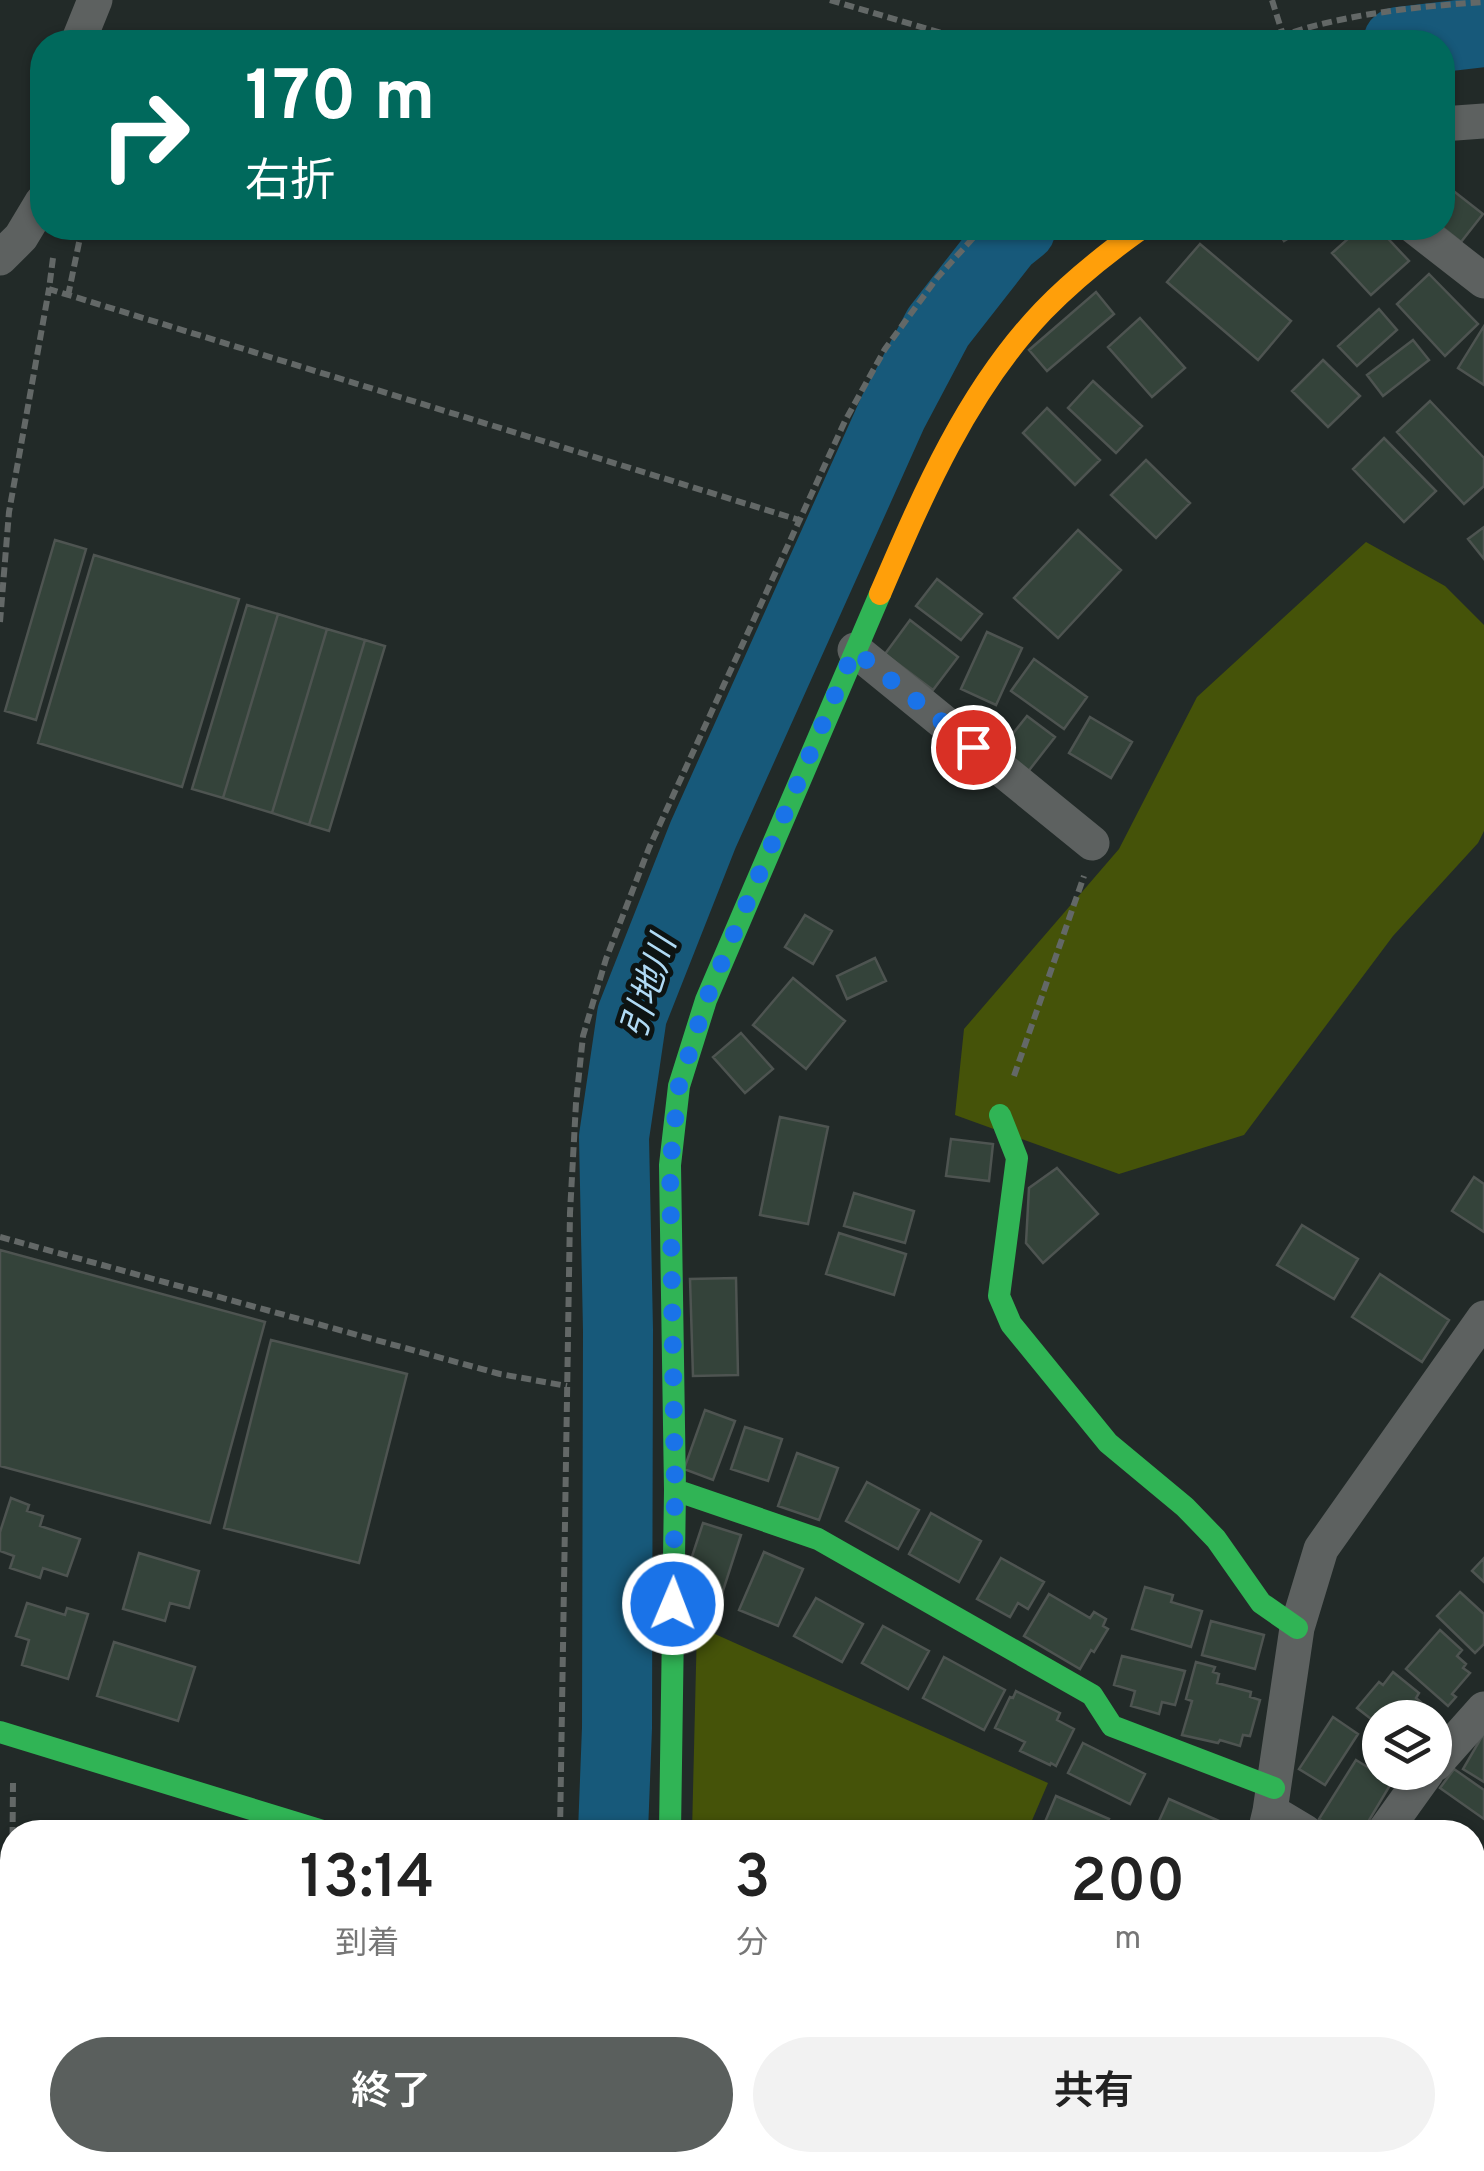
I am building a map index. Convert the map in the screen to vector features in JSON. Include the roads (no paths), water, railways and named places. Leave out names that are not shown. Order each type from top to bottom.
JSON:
[{"type":"street","points":[[83,30],[94,0]]},
{"type":"street","points":[[1455,123],[1484,121]]},
{"type":"street","points":[[0,258],[21,238],[30,223]]},
{"type":"street","points":[[670,1820],[675,1490],[670,1166],[679,1086],[706,1000],[928,483],[971,408],[1016,342],[1051,304],[1125,240]]},
{"type":"street","points":[[1431,240],[1484,281]]},
{"type":"street","points":[[854,650],[1092,843]]},
{"type":"street","points":[[1000,1116],[1017,1158],[999,1296],[1011,1324],[1108,1443],[1185,1507],[1216,1539],[1261,1603],[1297,1628]]},
{"type":"street","points":[[675,1490],[818,1539],[1092,1695],[1112,1726],[1270,1811],[1297,1628],[1321,1549],[1484,1318]]},
{"type":"street","points":[[1452,1745],[1484,1709]]},
{"type":"street","points":[[5,1734],[287,1820]]},
{"type":"street","points":[[1393,1820],[1415,1790]]},
{"type":"waterway","name":"引地川","points":[[1455,35],[1484,32]]},
{"type":"waterway","name":"引地川","points":[[613,1820],[618,1330],[614,1137],[632,1015],[703,835],[893,412],[938,327],[1006,240]]}]
